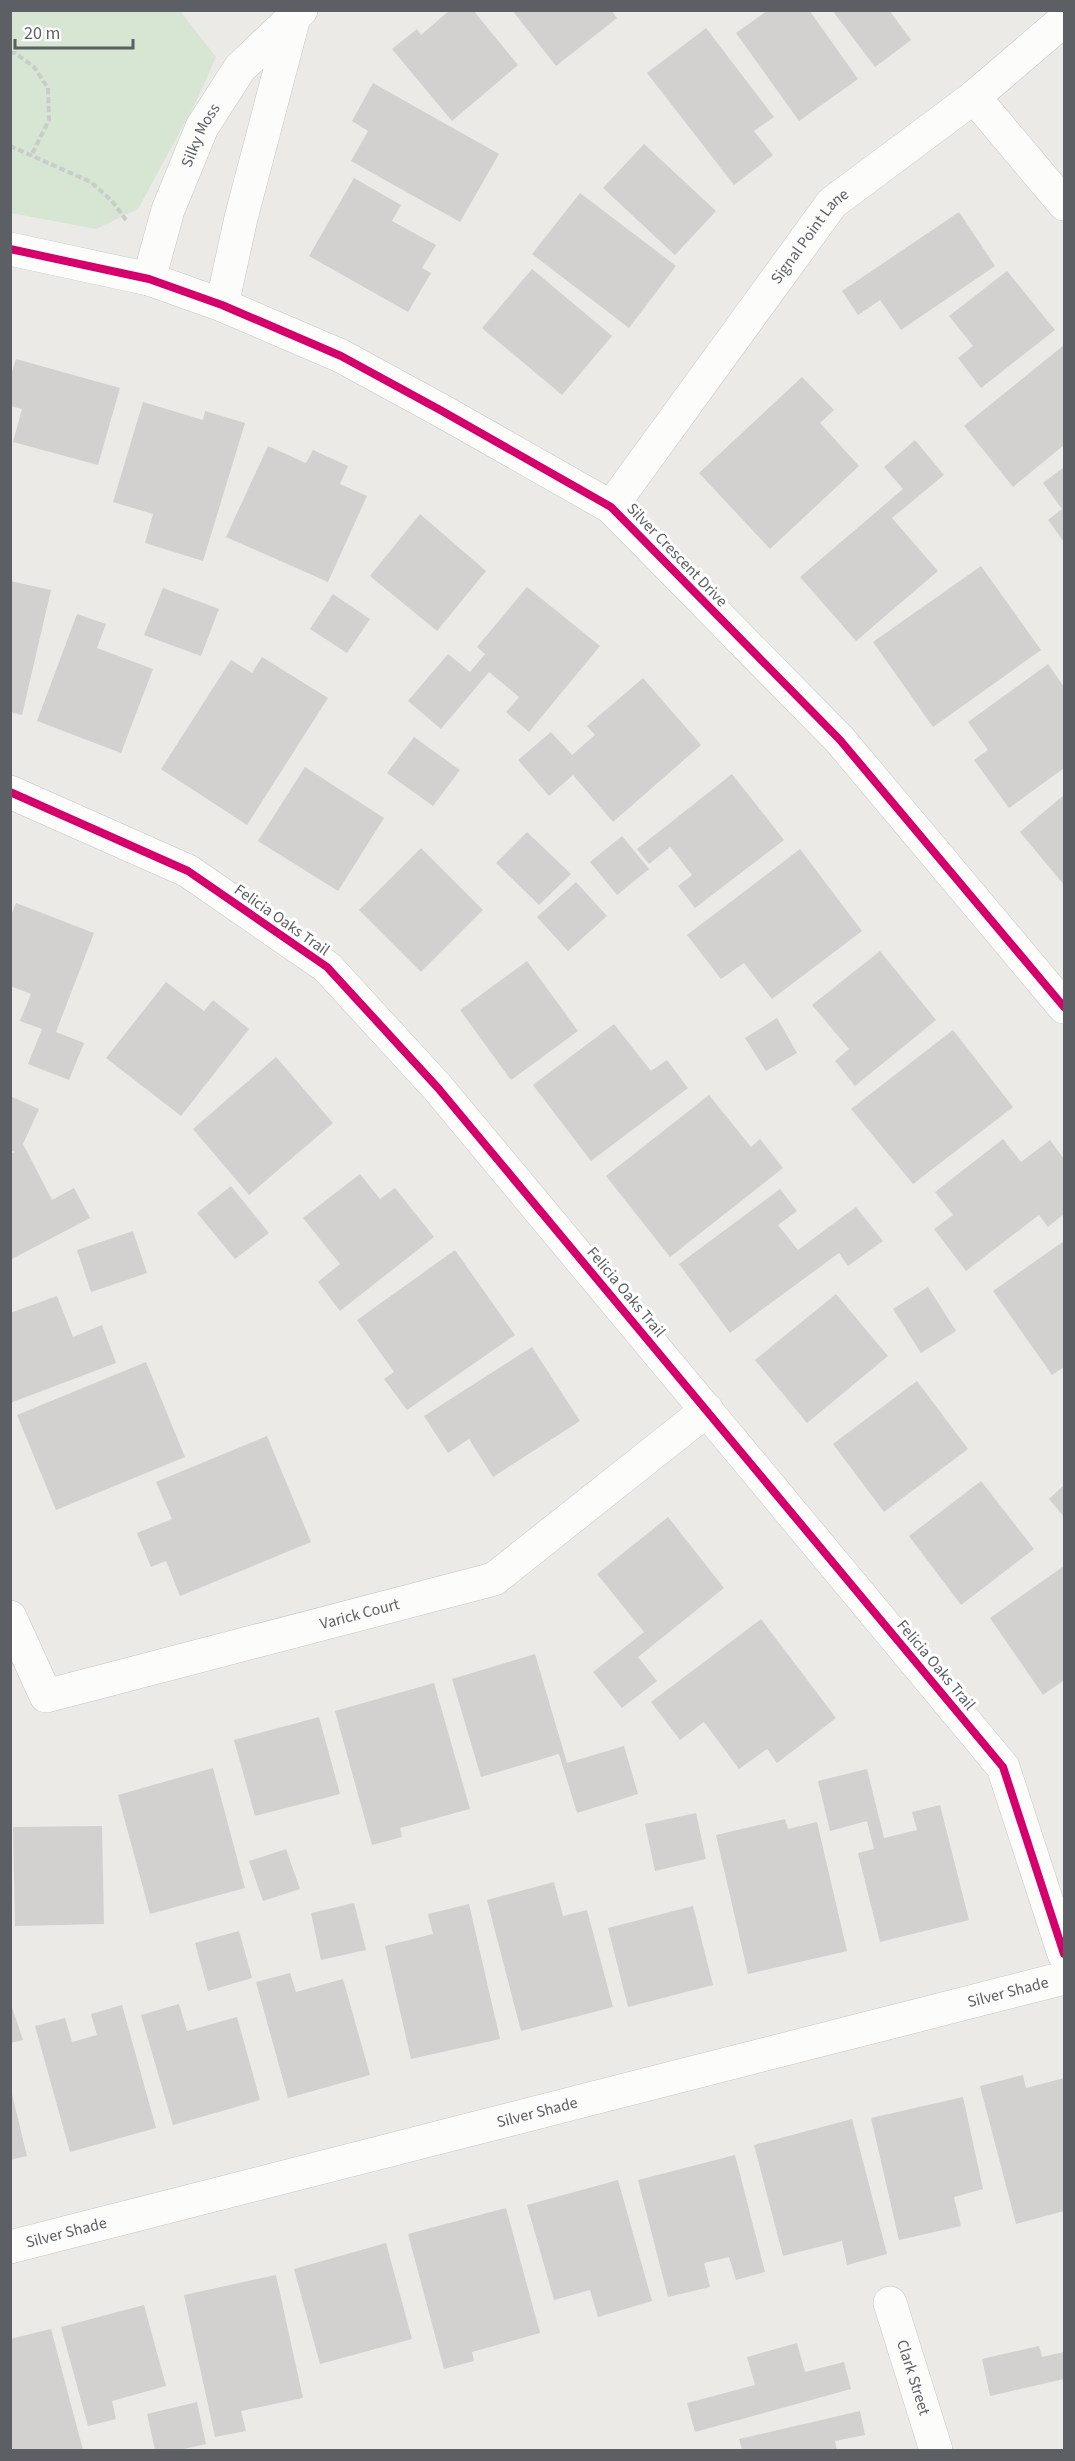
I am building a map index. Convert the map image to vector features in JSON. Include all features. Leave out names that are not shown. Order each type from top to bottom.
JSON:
[{"type":"street","name":"Silky Moss","points":[[149,279],[168,210],[202,127],[240,68],[298,14]]},
{"type":"street","name":"Silky Moss","points":[[222,305],[241,218],[298,14]]},
{"type":"street","name":"Signal Point Lane","points":[[611,507],[832,203],[974,97],[1065,20]]},
{"type":"street","points":[[974,97],[1065,204]]},
{"type":"street","name":"Silver Crescent Drive","points":[[10,249],[149,279],[222,305],[341,357],[442,411],[611,507],[840,740],[1065,1007]]},
{"type":"street","name":"Felicia Oaks Trail","points":[[10,792],[188,871],[327,967],[438,1088],[1003,1767],[1065,1954]]},
{"type":"street","name":"Varick Court","points":[[10,1617],[46,1696],[494,1579],[707,1410]]},
{"type":"street","name":"Silver Shade","points":[[10,2247],[1065,1977]]},
{"type":"street","name":"Clark Street","points":[[890,2303],[936,2451]]},
{"type":"path","points":[[10,53],[15,53],[34,67],[48,88],[49,120],[31,156]]},
{"type":"path","points":[[10,146],[91,182],[112,201],[130,225]]},
{"type":"green space","points":[[11,10],[180,11],[216,57],[195,104],[138,209],[96,229],[11,213]]},
{"type":"building","points":[[450,10],[473,10],[518,65],[452,121],[392,49],[417,29],[421,35]]},
{"type":"building","points":[[512,10],[611,10],[617,18],[556,66]]},
{"type":"building","points":[[768,10],[809,10],[858,79],[799,121],[736,33]]},
{"type":"building","points":[[832,10],[889,10],[911,40],[875,67]]},
{"type":"building","points":[[706,28],[774,117],[754,131],[773,155],[734,185],[647,73]]},
{"type":"building","points":[[373,83],[499,154],[460,222],[351,161],[368,131],[352,121]]},
{"type":"building","points":[[644,144],[716,211],[675,255],[603,188]]},
{"type":"building","points":[[354,178],[401,205],[392,221],[436,245],[422,268],[431,273],[408,312],[309,256]]},
{"type":"building","points":[[580,193],[676,266],[629,328],[532,254]]},
{"type":"building","points":[[959,212],[995,266],[901,330],[880,300],[858,315],[842,291]]},
{"type":"building","points":[[532,269],[612,336],[562,395],[482,328]]},
{"type":"building","points":[[1007,271],[1055,330],[981,388],[958,358],[973,346],[949,316]]},
{"type":"building","points":[[1064,345],[1064,445],[1013,487],[964,426]]},
{"type":"building","points":[[16,359],[120,388],[98,465],[13,442],[22,409],[10,406],[10,378]]},
{"type":"building","points":[[802,377],[834,410],[820,423],[859,466],[770,549],[699,473]]},
{"type":"building","points":[[143,402],[203,420],[205,411],[245,423],[203,561],[145,543],[153,514],[113,502]]},
{"type":"building","points":[[915,440],[944,475],[892,518],[938,571],[856,641],[800,577],[903,489],[884,467]]},
{"type":"building","points":[[268,446],[306,463],[313,450],[348,466],[340,484],[367,496],[328,582],[226,537]]},
{"type":"building","points":[[1064,467],[1064,542],[1048,520],[1062,509],[1043,483]]},
{"type":"building","points":[[420,514],[486,571],[437,631],[370,576]]},
{"type":"building","points":[[981,566],[1041,650],[933,727],[873,642]]},
{"type":"building","points":[[10,581],[51,590],[22,715],[10,712]]},
{"type":"building","points":[[527,587],[600,646],[529,732],[506,712],[519,697],[489,672],[441,729],[408,701],[448,654],[470,672],[485,654],[477,647]]},
{"type":"building","points":[[163,588],[219,609],[201,656],[144,635]]},
{"type":"building","points":[[333,594],[370,619],[347,653],[310,629]]},
{"type":"building","points":[[77,614],[106,624],[97,648],[153,669],[121,753],[37,721]]},
{"type":"building","points":[[262,657],[328,698],[247,825],[161,769],[231,660],[252,673]]},
{"type":"building","points":[[1048,664],[1064,687],[1064,768],[1009,808],[974,760],[988,750],[968,722]]},
{"type":"building","points":[[643,678],[701,745],[613,822],[573,775],[549,796],[518,760],[551,732],[572,755],[595,735],[587,726]]},
{"type":"building","points":[[414,737],[460,770],[433,806],[387,773]]},
{"type":"building","points":[[305,767],[384,818],[338,891],[258,841]]},
{"type":"building","points":[[732,774],[784,840],[695,908],[678,886],[692,875],[670,847],[649,864],[637,849]]},
{"type":"building","points":[[1064,795],[1064,885],[1020,832]]},
{"type":"building","points":[[527,832],[571,874],[539,905],[496,863]]},
{"type":"building","points":[[622,836],[649,869],[617,895],[590,862]]},
{"type":"building","points":[[421,848],[483,910],[421,972],[359,910]]},
{"type":"building","points":[[800,849],[862,931],[772,999],[744,963],[721,979],[687,935]]},
{"type":"building","points":[[576,882],[607,916],[568,951],[537,917]]},
{"type":"building","points":[[16,903],[94,933],[56,1032],[84,1043],[69,1080],[28,1064],[42,1029],[20,1021],[31,994],[10,986],[10,918]]},
{"type":"building","points":[[880,951],[936,1020],[855,1086],[835,1061],[849,1049],[812,1005]]},
{"type":"building","points":[[527,961],[578,1031],[511,1080],[460,1010]]},
{"type":"building","points":[[166,982],[204,1011],[213,1000],[249,1029],[181,1116],[106,1058]]},
{"type":"building","points":[[777,1018],[797,1053],[766,1071],[745,1038]]},
{"type":"building","points":[[614,1024],[651,1071],[667,1060],[688,1088],[591,1161],[533,1085]]},
{"type":"building","points":[[953,1030],[1013,1107],[913,1184],[851,1109]]},
{"type":"building","points":[[276,1057],[333,1123],[249,1195],[193,1129]]},
{"type":"building","points":[[709,1095],[751,1147],[760,1139],[783,1168],[670,1257],[606,1176]]},
{"type":"building","points":[[10,1096],[39,1109],[23,1144],[52,1200],[74,1188],[90,1218],[10,1260],[10,1154],[15,1152],[10,1150]]},
{"type":"building","points":[[1003,1139],[1021,1162],[1050,1140],[1064,1159],[1064,1214],[1048,1227],[1039,1215],[966,1271],[934,1229],[953,1215],[935,1192]]},
{"type":"building","points":[[360,1174],[380,1199],[395,1188],[434,1237],[340,1311],[318,1282],[340,1264],[303,1218]]},
{"type":"building","points":[[231,1186],[269,1233],[235,1259],[197,1213]]},
{"type":"building","points":[[780,1189],[797,1211],[778,1225],[798,1250],[856,1207],[883,1241],[848,1266],[839,1253],[730,1333],[679,1264]]},
{"type":"building","points":[[133,1231],[147,1273],[91,1292],[77,1250]]},
{"type":"building","points":[[1064,1241],[1064,1367],[1052,1375],[993,1291]]},
{"type":"building","points":[[455,1250],[515,1335],[407,1410],[384,1379],[394,1372],[357,1320]]},
{"type":"building","points":[[928,1287],[956,1331],[921,1353],[893,1309]]},
{"type":"building","points":[[836,1294],[888,1356],[807,1423],[755,1360]]},
{"type":"building","points":[[57,1296],[73,1337],[102,1325],[116,1363],[10,1403],[10,1313]]},
{"type":"building","points":[[532,1347],[580,1421],[493,1477],[469,1439],[448,1453],[424,1416]]},
{"type":"building","points":[[146,1362],[185,1457],[56,1510],[17,1415]]},
{"type":"building","points":[[917,1381],[968,1449],[884,1512],[833,1444]]},
{"type":"building","points":[[267,1436],[311,1542],[180,1596],[166,1561],[151,1567],[137,1533],[172,1519],[156,1482]]},
{"type":"building","points":[[981,1481],[1034,1549],[961,1605],[909,1536]]},
{"type":"building","points":[[1064,1485],[1064,1517],[1049,1499]]},
{"type":"building","points":[[668,1517],[724,1588],[638,1657],[657,1681],[622,1708],[593,1672],[644,1632],[597,1574]]},
{"type":"building","points":[[1064,1566],[1064,1680],[1043,1695],[990,1618]]},
{"type":"building","points":[[761,1619],[836,1718],[777,1763],[767,1749],[739,1769],[704,1722],[680,1740],[651,1702]]},
{"type":"building","points":[[535,1654],[567,1763],[624,1746],[638,1794],[577,1813],[559,1754],[481,1777],[452,1679]]},
{"type":"building","points":[[434,1683],[470,1809],[400,1828],[402,1837],[372,1845],[335,1711]]},
{"type":"building","points":[[319,1717],[340,1794],[255,1816],[234,1740]]},
{"type":"building","points":[[213,1768],[245,1888],[150,1914],[118,1795]]},
{"type":"building","points":[[867,1769],[884,1838],[917,1830],[912,1812],[940,1805],[969,1920],[880,1942],[858,1853],[874,1849],[867,1821],[830,1831],[818,1781]]},
{"type":"building","points":[[696,1813],[706,1859],[655,1871],[645,1824]]},
{"type":"building","points":[[785,1819],[788,1829],[817,1822],[847,1951],[748,1974],[716,1835]]},
{"type":"building","points":[[102,1826],[104,1924],[15,1926],[13,1827]]},
{"type":"building","points":[[286,1849],[300,1889],[263,1901],[249,1861]]},
{"type":"building","points":[[554,1882],[563,1916],[587,1910],[613,2007],[521,2031],[487,1900]]},
{"type":"building","points":[[354,1903],[366,1950],[321,1960],[311,1913]]},
{"type":"building","points":[[469,1904],[500,2039],[411,2059],[385,1946],[433,1934],[428,1914]]},
{"type":"building","points":[[693,1906],[713,1985],[628,2007],[608,1928]]},
{"type":"building","points":[[239,1931],[252,1978],[208,1991],[195,1943]]},
{"type":"building","points":[[290,1973],[296,1992],[343,1979],[370,2075],[288,2098],[256,1982]]},
{"type":"building","points":[[10,2001],[23,2040],[10,2043]]},
{"type":"building","points":[[179,2004],[187,2031],[237,2017],[260,2100],[173,2125],[141,2015]]},
{"type":"building","points":[[122,2005],[156,2128],[70,2152],[35,2026],[65,2018],[72,2042],[97,2035],[91,2014]]},
{"type":"building","points":[[1023,2075],[1026,2088],[1064,2078],[1064,2211],[1016,2224],[980,2086]]},
{"type":"building","points":[[10,2086],[27,2156],[10,2160]]},
{"type":"building","points":[[963,2097],[983,2189],[954,2197],[961,2226],[899,2240],[871,2118]]},
{"type":"building","points":[[852,2119],[887,2254],[847,2265],[842,2241],[783,2256],[754,2145]]},
{"type":"building","points":[[735,2155],[765,2272],[736,2280],[729,2257],[704,2263],[710,2287],[668,2297],[638,2180]]},
{"type":"building","points":[[618,2180],[652,2301],[598,2317],[590,2290],[554,2300],[527,2205]]},
{"type":"building","points":[[506,2208],[540,2333],[472,2352],[474,2361],[444,2369],[408,2234]]},
{"type":"building","points":[[386,2243],[412,2339],[320,2364],[294,2269]]},
{"type":"building","points":[[276,2275],[303,2398],[241,2411],[246,2431],[215,2437],[184,2295]]},
{"type":"building","points":[[144,2305],[166,2386],[112,2401],[116,2419],[88,2426],[61,2327]]},
{"type":"building","points":[[51,2329],[83,2450],[10,2450],[10,2339]]},
{"type":"building","points":[[797,2343],[805,2372],[844,2362],[851,2389],[695,2432],[687,2403],[755,2385],[747,2357]]},
{"type":"building","points":[[1039,2346],[1042,2357],[1064,2352],[1064,2379],[990,2396],[982,2359]]},
{"type":"building","points":[[197,2402],[206,2444],[179,2450],[155,2450],[147,2414]]},
{"type":"building","points":[[860,2411],[865,2435],[835,2441],[837,2450],[742,2450],[739,2439]]},
{"type":"cycle path","points":[[10,249],[149,279],[222,305],[341,356],[611,507],[840,740],[1064,1007]]},
{"type":"cycle path","points":[[10,792],[188,871],[327,967],[438,1088],[1003,1767],[1064,1954]]}]
